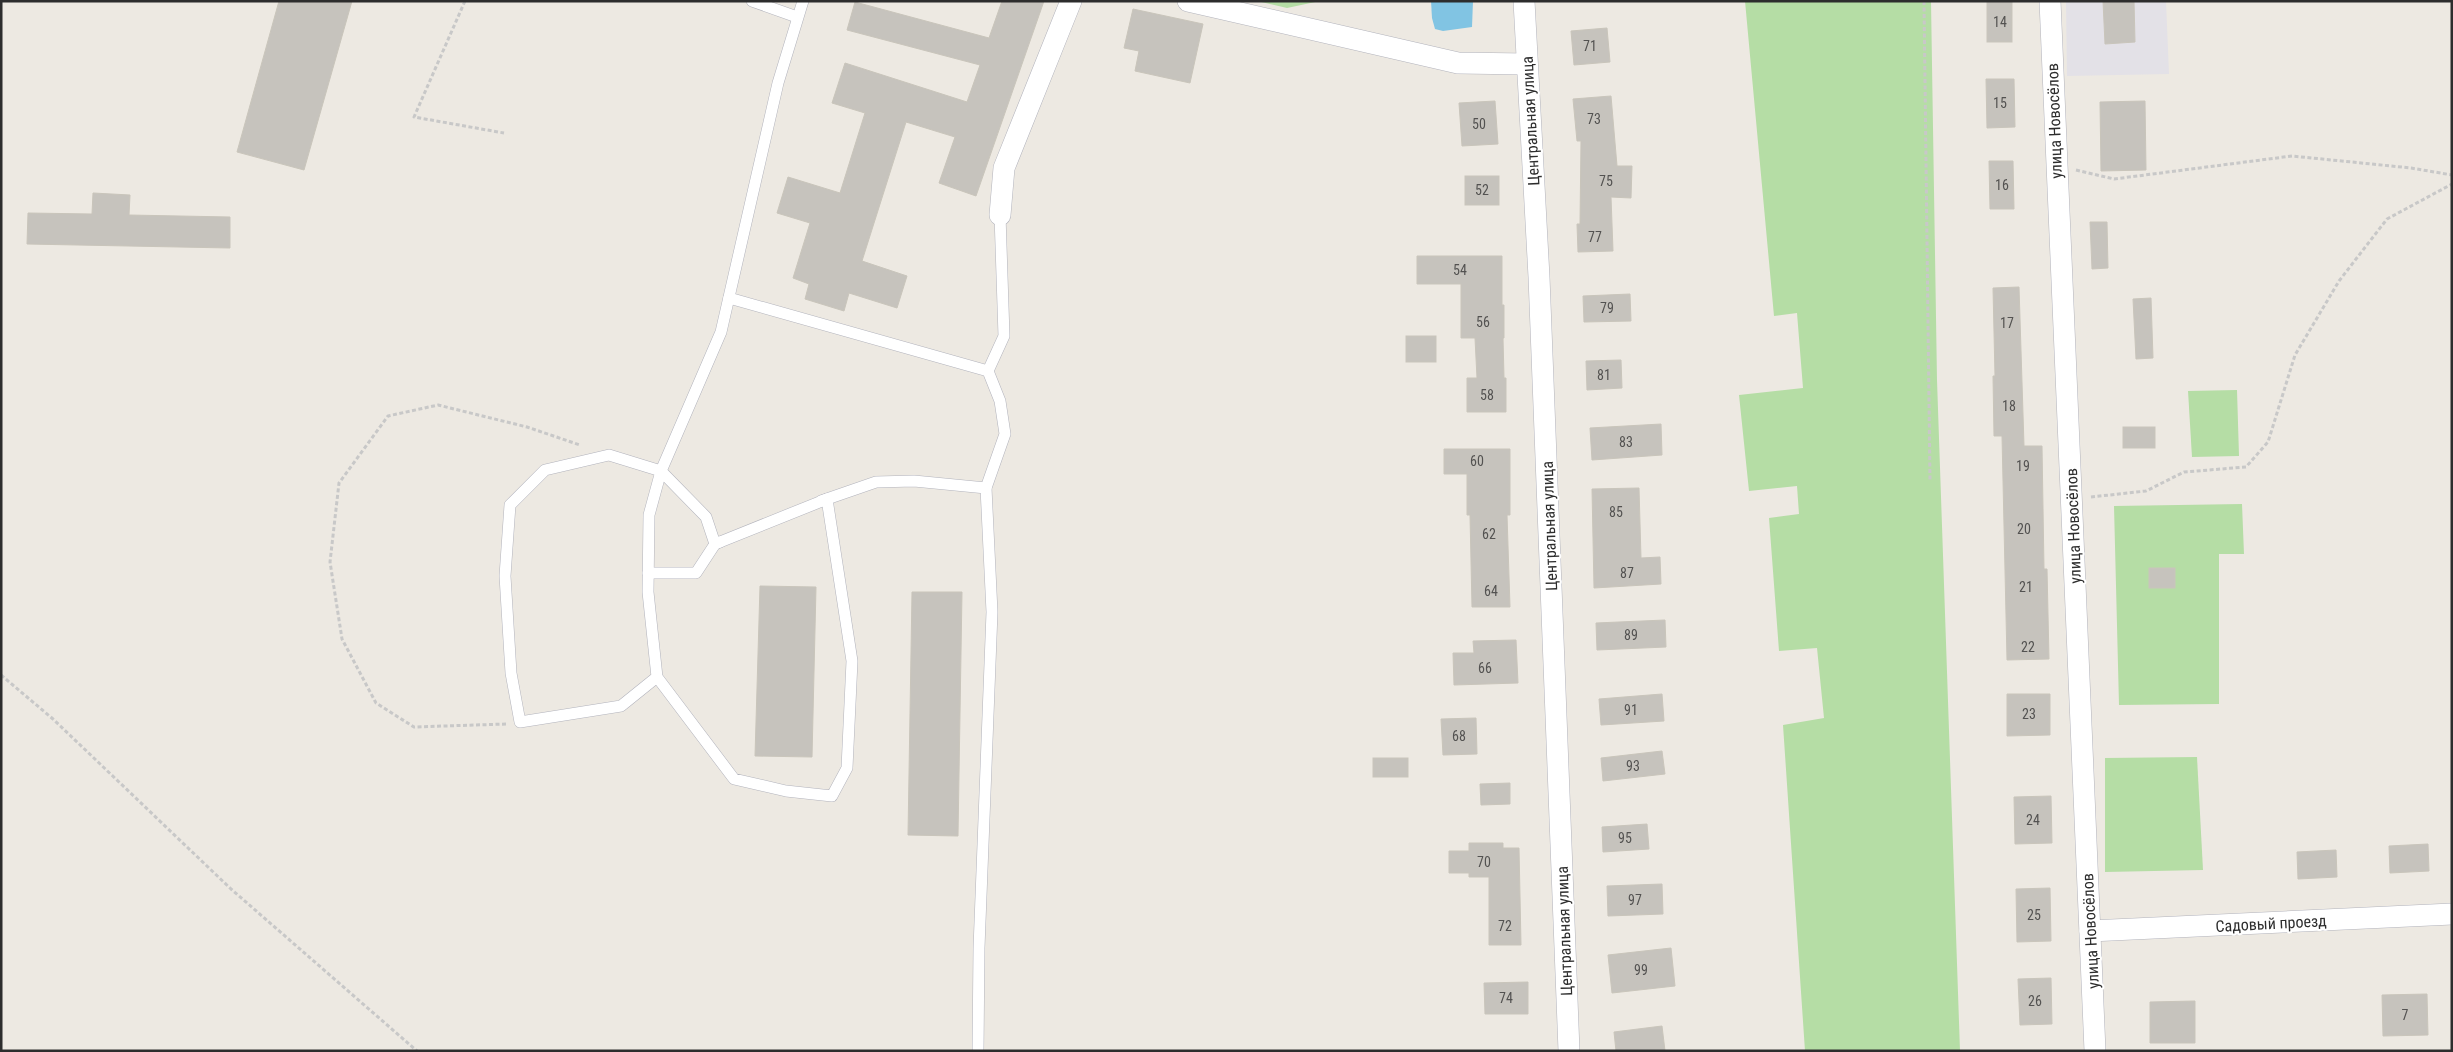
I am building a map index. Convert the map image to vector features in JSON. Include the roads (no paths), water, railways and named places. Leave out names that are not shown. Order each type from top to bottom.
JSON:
[{"type":"street","points":[[1000,215],[1004,168],[1071,1]]},
{"type":"street","points":[[1188,1],[1458,63],[1527,64]]},
{"type":"street","name":"Центральная улица","points":[[1524,1],[1539,287],[1569,1051]]},
{"type":"street","name":"улица Новосёлов","points":[[2050,1],[2095,1051]]},
{"type":"street","name":"Садовый проезд","points":[[2090,931],[2452,914]]},
{"type":"lane","points":[[752,1],[797,17]]},
{"type":"lane","points":[[803,1],[778,83],[721,332],[661,471],[649,514],[648,592],[657,677],[734,779],[786,791],[832,796],[847,768],[852,661],[828,499]]},
{"type":"lane","points":[[978,1051],[979,948],[992,612],[986,488],[1005,434],[1000,401],[988,371],[1004,336],[1000,215]]},
{"type":"lane","points":[[729,298],[988,371]]},
{"type":"lane","points":[[657,677],[621,706],[520,722],[511,673],[505,576],[510,505],[545,470],[609,455],[661,471],[706,517],[715,544]]},
{"type":"lane","points":[[648,573],[696,573],[715,544],[876,482],[914,481],[986,488]]},
{"type":"water","points":[[1431,1],[1473,1],[1472,27],[1443,31],[1435,29]]}]
